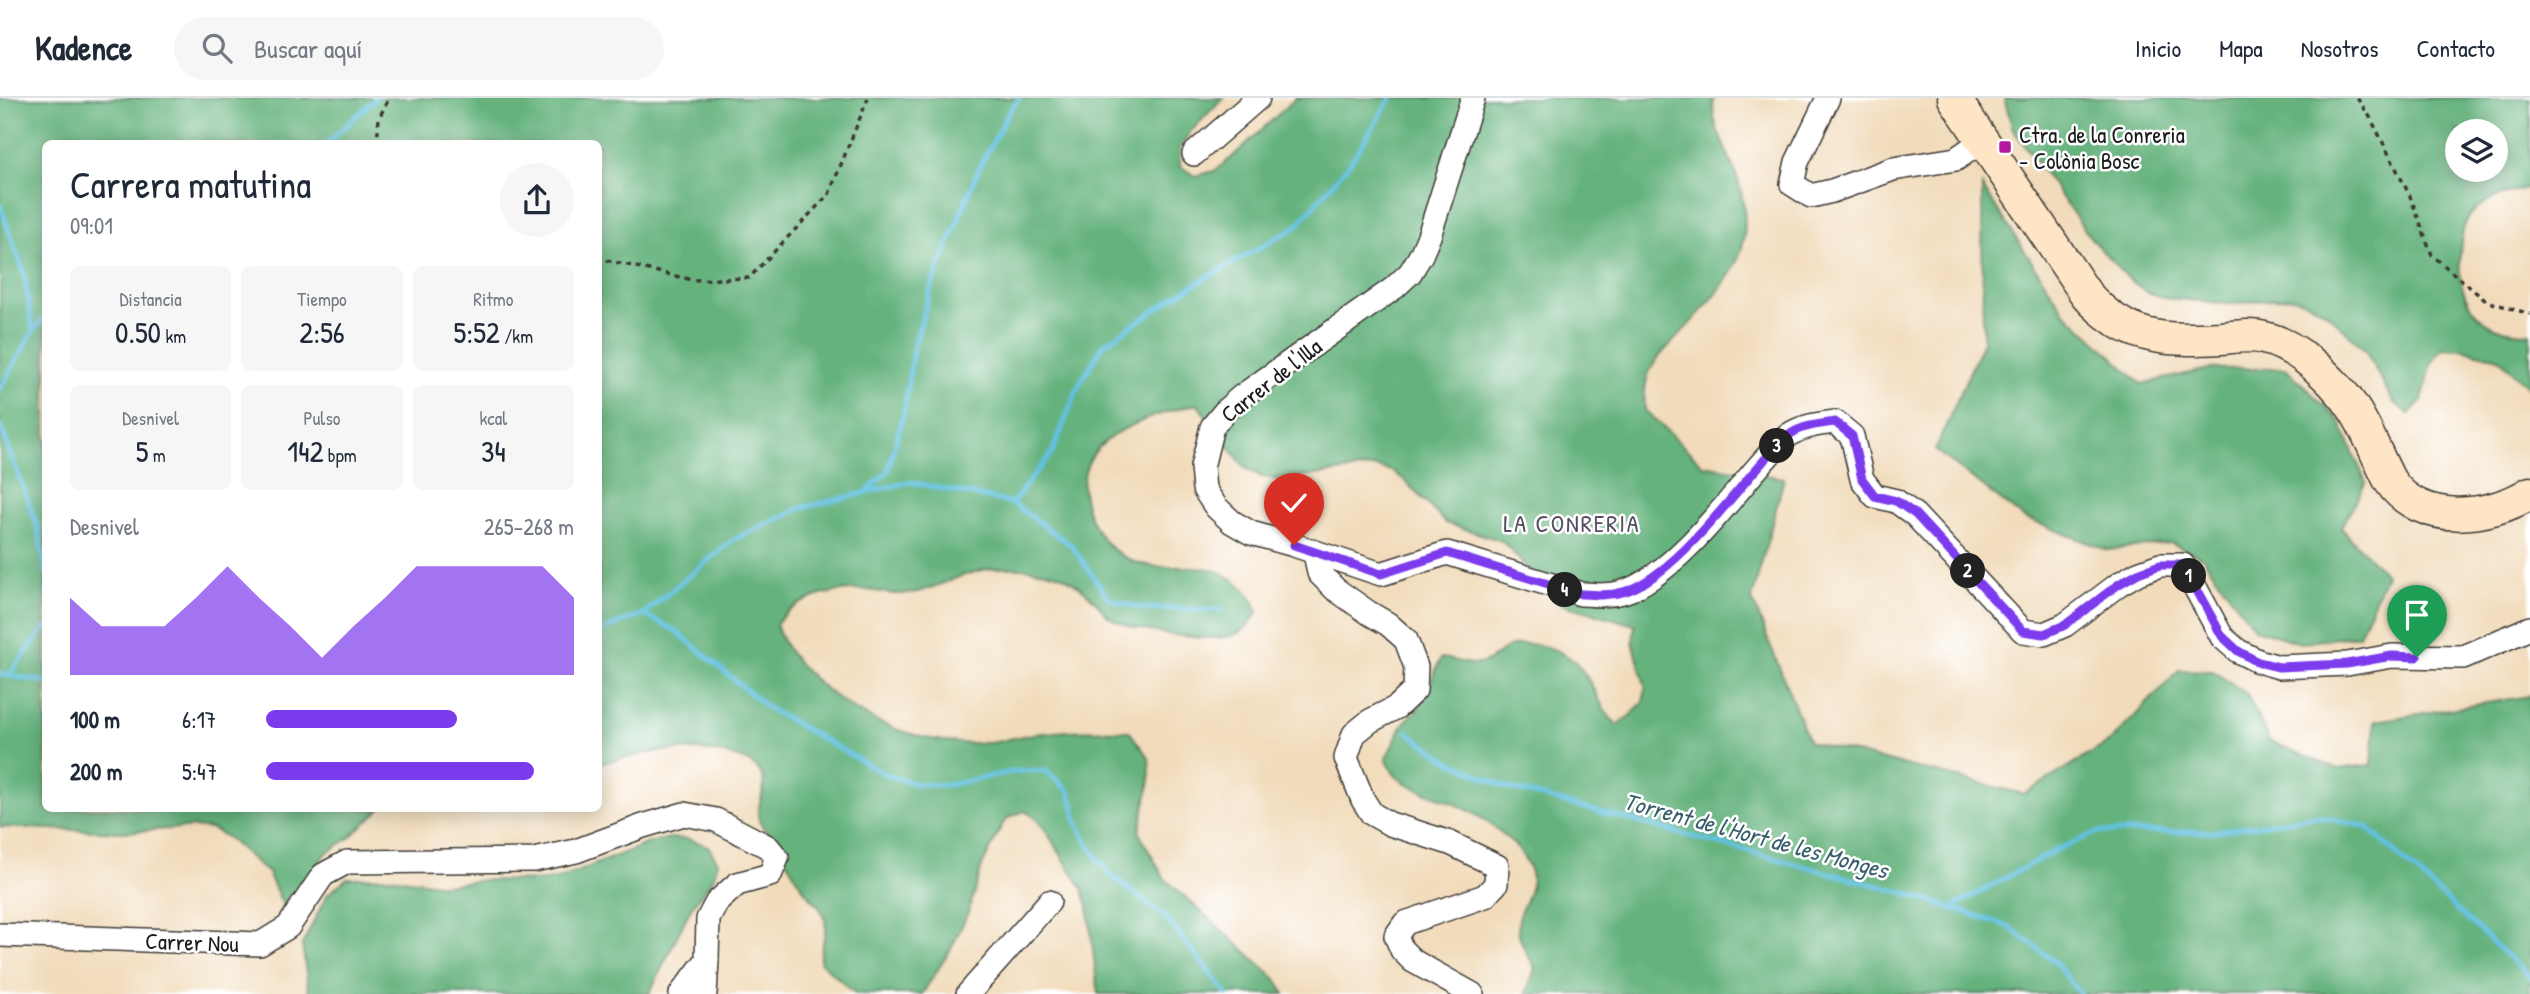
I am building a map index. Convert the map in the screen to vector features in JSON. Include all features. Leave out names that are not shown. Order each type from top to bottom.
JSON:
[{"type":"street","points":[[1194,154],[1258,98]]},
{"type":"street","name":"Carrer de l'Illa","points":[[1473,98],[1429,236],[1410,273],[1377,301],[1242,396],[1212,427],[1202,467],[1205,489],[1216,507],[1232,522],[1251,533],[1381,574],[1447,553],[1581,594],[1604,596],[1626,591],[1646,581],[1700,536],[1772,451],[1790,434],[1812,425],[1835,422],[1852,436],[1862,479],[1875,496],[1896,501],[1915,514],[2023,631],[2044,634],[2065,625],[2119,584],[2160,565],[2183,565],[2222,636],[2238,651],[2258,662],[2279,667],[2347,664],[2392,656],[2463,657],[2530,628]]},
{"type":"street","points":[[1829,98],[1797,162],[1792,184],[1811,196],[1893,169],[1956,159],[1982,141]]},
{"type":"street","points":[[1955,98],[2086,294],[2099,310],[2112,319],[2131,331],[2148,337],[2192,340],[2262,337],[2301,356],[2340,390],[2356,411],[2390,481],[2396,491],[2410,503],[2449,514],[2473,513],[2516,501],[2530,493]]},
{"type":"street","points":[[1315,553],[1319,573],[1335,589],[1388,624],[1406,640],[1416,667],[1415,690],[1397,707],[1370,720],[1354,734],[1346,758],[1363,800],[1372,814],[1390,824],[1450,843],[1497,866],[1496,884],[1485,896],[1405,923],[1396,936],[1402,950],[1413,961],[1472,994]]},
{"type":"street","name":"Carrer Nou","points":[[0,935],[260,944],[288,927],[323,875],[348,862],[534,860],[576,851],[643,825],[684,814],[716,820],[768,847],[777,858],[770,875],[737,884],[717,902],[708,919],[707,960]]},
{"type":"street","points":[[968,994],[1049,902]]},
{"type":"street","points":[[681,994],[707,960]]},
{"type":"street","points":[[705,994],[707,960]]},
{"type":"path","points":[[377,140],[379,118],[388,98]]},
{"type":"path","points":[[602,262],[606,260],[693,280],[749,278],[829,194],[868,98]]},
{"type":"path","points":[[2357,98],[2370,117],[2410,196],[2432,256],[2486,300],[2530,314]]},
{"type":"green space","points":[[0,98],[1223,98],[1190,132],[1180,148],[1180,166],[1195,176],[1214,171],[1230,159],[1296,98],[1714,98],[1716,124],[1742,197],[1745,220],[1743,243],[1736,264],[1723,285],[1652,367],[1645,387],[1645,410],[1703,465],[1784,478],[1752,599],[1809,742],[2024,794],[2111,741],[2179,670],[2213,671],[2247,694],[2269,741],[2337,769],[2372,765],[2375,721],[2530,696],[2530,994],[1526,994],[1535,968],[1519,934],[1521,911],[1531,884],[1527,862],[1500,831],[1466,809],[1413,787],[1397,777],[1386,758],[1403,724],[1419,708],[1441,658],[1478,664],[1519,644],[1545,647],[1562,653],[1576,663],[1605,711],[1617,725],[1643,702],[1646,689],[1633,642],[1635,625],[1561,604],[1502,541],[1446,523],[1392,471],[1373,467],[1281,480],[1262,477],[1245,468],[1197,404],[1133,424],[1098,448],[1087,465],[1083,485],[1087,509],[1103,539],[1115,551],[1130,560],[1153,566],[1213,570],[1241,585],[1258,612],[1240,632],[1231,636],[1205,638],[1136,628],[1109,617],[1087,593],[1063,576],[1040,570],[1012,568],[975,572],[922,591],[904,594],[867,590],[829,593],[794,607],[776,624],[784,644],[803,669],[819,683],[863,714],[902,731],[944,741],[991,743],[1053,732],[1129,731],[1149,758],[1150,781],[1139,833],[1164,878],[1276,979],[1285,994],[1098,994],[1088,906],[1082,888],[1044,828],[1032,815],[1024,811],[1008,818],[1002,825],[982,866],[968,913],[951,949],[922,994],[856,994],[820,962],[825,920],[775,841],[760,823],[758,811],[764,781],[756,768],[736,757],[687,750],[658,751],[602,762],[602,140],[42,140],[42,812],[377,812],[349,838],[325,854],[285,909],[268,873],[228,838],[212,829],[195,827],[124,832],[0,827]]},
{"type":"green space","points":[[2004,98],[2530,98],[2530,187],[2491,199],[2472,213],[2463,232],[2460,271],[2467,300],[2485,321],[2512,332],[2530,333],[2530,389],[2499,358],[2461,349],[2443,348],[2432,363],[2422,400],[2409,414],[2394,403],[2366,352],[2326,312],[2307,302],[2289,297],[2233,304],[2165,298],[2146,292],[2131,281],[2093,241],[2013,129]]},
{"type":"green space","points":[[1982,186],[2064,311],[2141,384],[2209,369],[2286,368],[2339,420],[2366,482],[2341,528],[2386,575],[2359,635],[2300,643],[2255,629],[2202,557],[2171,543],[2107,550],[2024,518],[1935,450],[1983,342]]},
{"type":"green space","points":[[670,838],[688,839],[708,846],[718,862],[713,879],[691,908],[649,994],[309,994],[302,945],[327,895],[347,878],[389,877],[445,885],[483,880],[542,881],[561,878],[651,842]]},
{"type":"waterway","points":[[330,140],[376,98]]},
{"type":"waterway","points":[[602,630],[643,614],[733,540],[801,508],[865,493],[888,471],[904,411],[913,349],[931,288],[979,168],[1010,110],[1020,98]]},
{"type":"waterway","points":[[868,492],[910,482],[1012,503],[1052,453],[1079,385],[1103,345],[1182,292],[1296,227],[1350,163],[1391,98]]},
{"type":"waterway","points":[[0,205],[24,273],[33,331]]},
{"type":"waterway","points":[[0,389],[33,331],[42,321]]},
{"type":"waterway","points":[[0,425],[38,528],[42,550]]},
{"type":"waterway","name":"Torrent de l'Hort de les Monges","points":[[1012,503],[1071,545],[1109,599],[1140,608],[1222,610]]},
{"type":"waterway","points":[[643,614],[676,631],[768,708],[886,775],[917,784],[949,785],[1011,772],[1045,770],[1070,792],[1077,823],[1092,851],[1111,875],[1165,917],[1227,994]]},
{"type":"waterway","points":[[8,676],[42,632]]},
{"type":"waterway","points":[[0,674],[42,681]]},
{"type":"waterway","name":"Torrent de l'Hort de les Monges","points":[[1407,732],[1449,761],[1505,787],[1909,894],[2008,926],[2056,963],[2080,994]]},
{"type":"waterway","points":[[1951,908],[2056,850],[2098,832],[2213,832],[2317,816],[2367,827],[2530,977]]},
{"type":"place","name":"Ctra. de la Conreria - Colònia Bosc","points":[[2005,147]]},
{"type":"district","name":"LA CONRERIA","points":[[1572,523]]},
{"type":"route","points":[[1294,545],[1381,574],[1447,553],[1581,594],[1604,596],[1626,591],[1646,581],[1700,536],[1772,451],[1790,434],[1812,425],[1835,422],[1852,436],[1862,479],[1875,496],[1896,501],[1915,514],[2023,631],[2044,634],[2065,625],[2138,573],[2160,565],[2183,565],[2222,636],[2238,651],[2258,662],[2279,667],[2347,664],[2392,656],[2417,657]]}]
